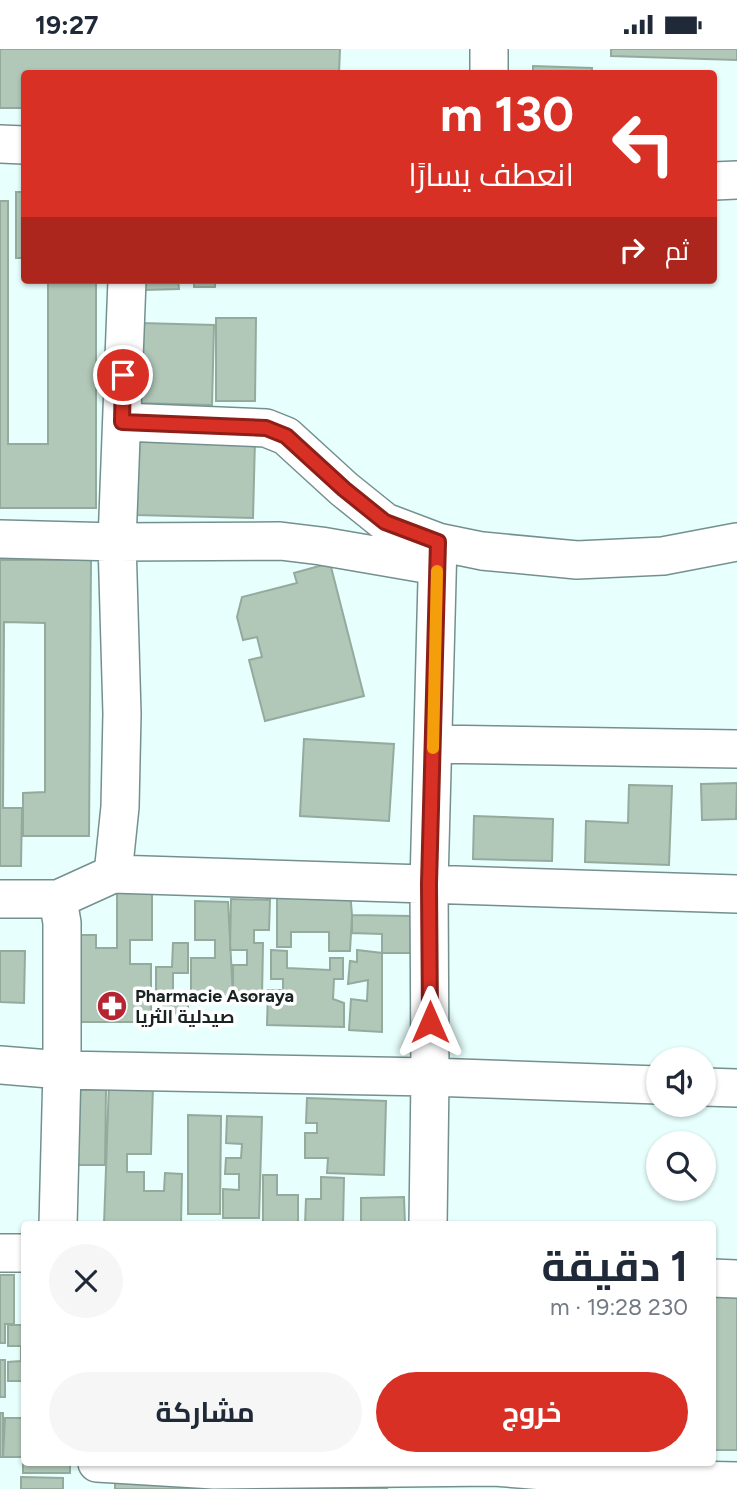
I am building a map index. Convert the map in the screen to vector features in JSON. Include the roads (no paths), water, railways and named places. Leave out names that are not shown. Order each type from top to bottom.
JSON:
[{"type":"street","points":[[489,49],[489,70]]},
{"type":"street","points":[[0,144],[21,145]]},
{"type":"street","points":[[717,181],[737,180]]},
{"type":"street","points":[[113,874],[120,807],[122,715],[117,543],[127,284]]},
{"type":"street","points":[[122,422],[266,428],[286,436],[385,522],[437,554]]},
{"type":"street","points":[[0,539],[117,543],[280,541],[437,554],[482,551],[577,561],[663,556],[737,542]]},
{"type":"street","points":[[428,1221],[429,884],[437,554]]},
{"type":"street","points":[[433,744],[737,749]]},
{"type":"street","points":[[0,899],[58,899],[113,874],[737,894]]},
{"type":"street","points":[[58,899],[62,923],[58,1221]]},
{"type":"street","points":[[0,1065],[62,1070],[430,1077],[646,1085]]},
{"type":"street","points":[[716,1087],[737,1088]]},
{"type":"street","points":[[0,1253],[21,1253]]},
{"type":"street","points":[[716,1278],[737,1279]]},
{"type":"street","points":[[97,1466],[97,1489]]},
{"type":"street","points":[[185,1466],[323,1466],[424,1479],[489,1466]]},
{"type":"street","points":[[519,1466],[643,1471],[737,1481]]},
{"type":"place","name":"Pharmacie Asoraya صيدلية الثريا","points":[[112,1006]]}]
